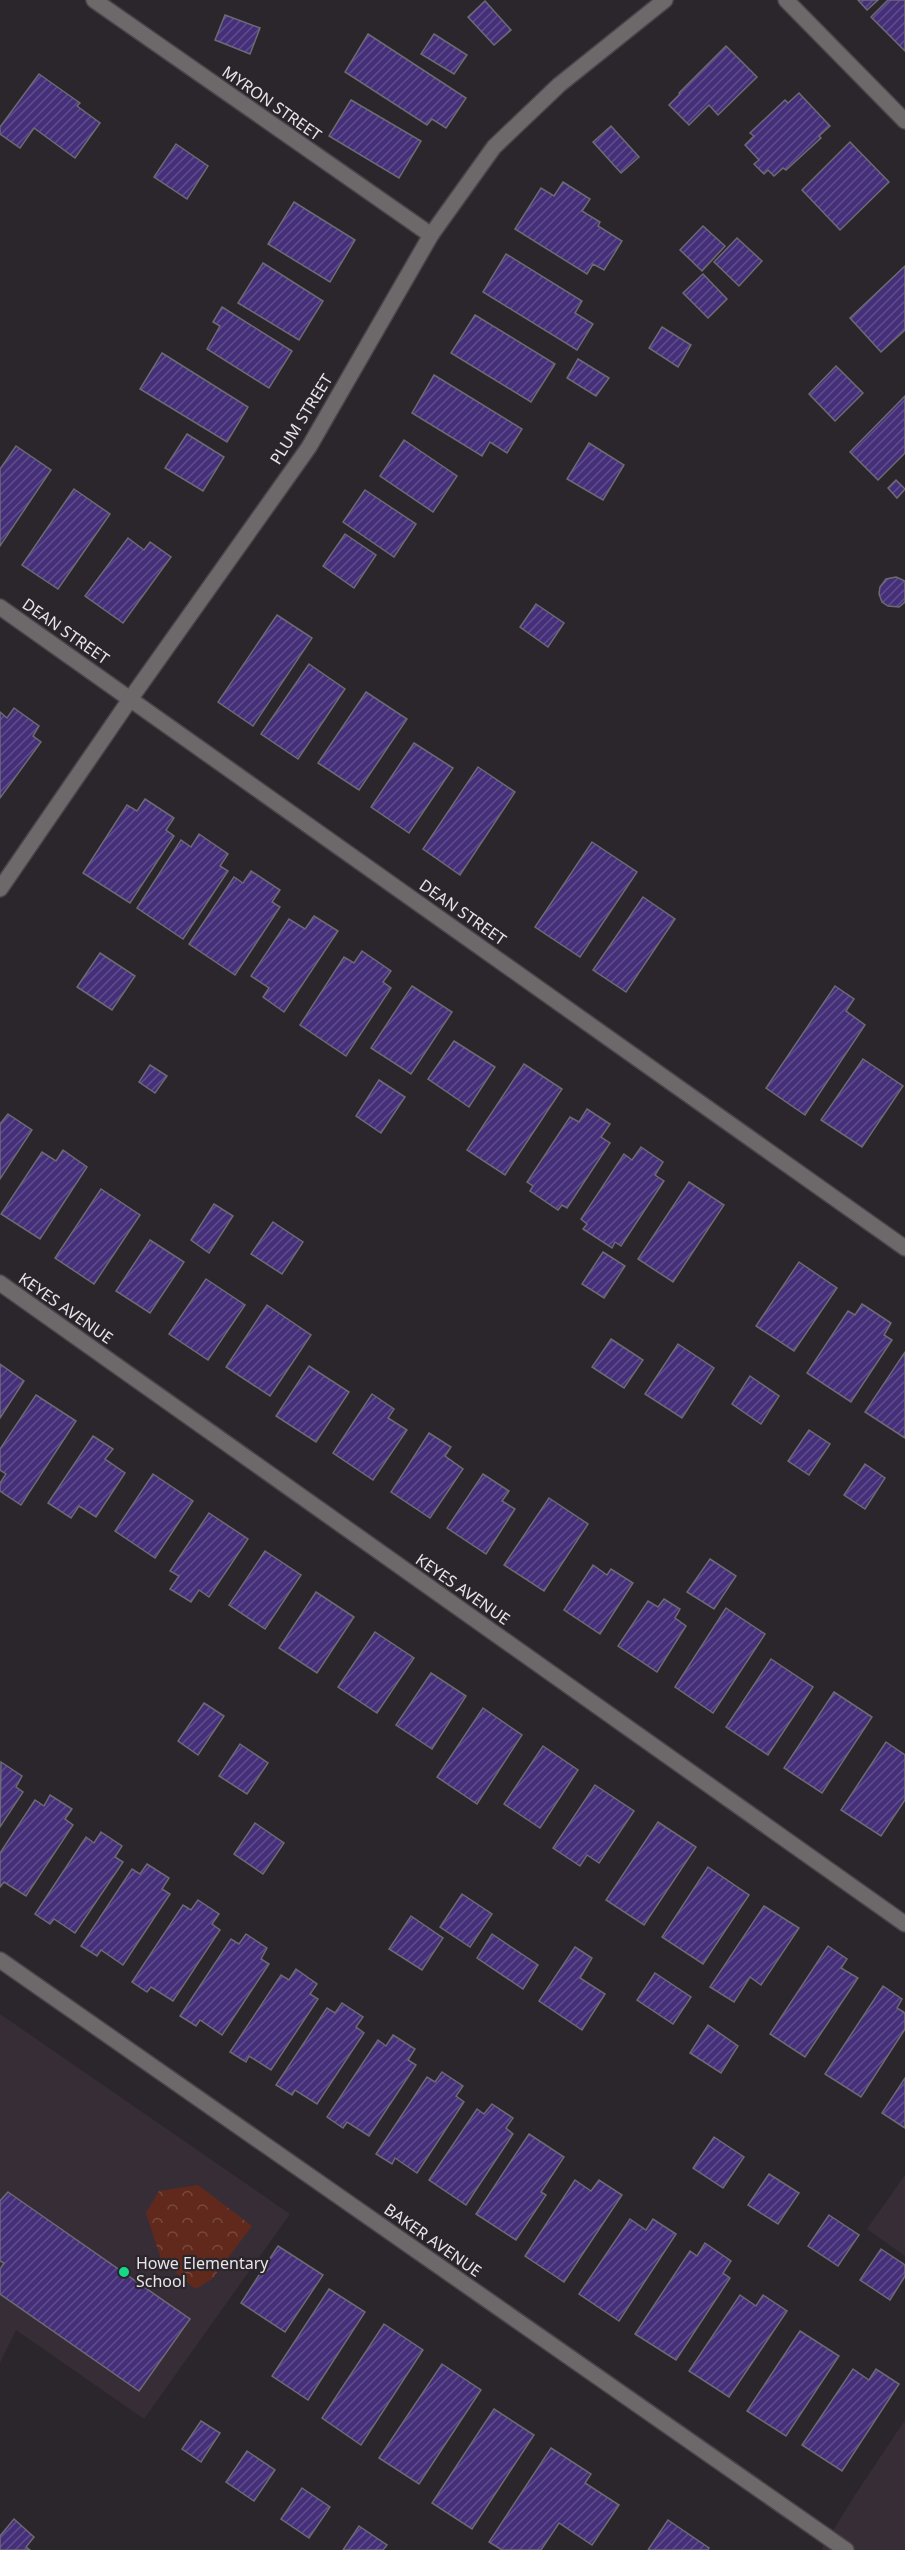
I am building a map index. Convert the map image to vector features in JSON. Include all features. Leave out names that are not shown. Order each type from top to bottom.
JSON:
[{"type":"street","name":"MYRON STREET","points":[[94,0],[431,235]]},
{"type":"street","name":"PLUM STREET","points":[[0,889],[131,698],[309,447],[431,235],[494,147],[559,85],[665,0]]},
{"type":"street","points":[[786,0],[905,121]]},
{"type":"street","name":"DEAN STREET","points":[[0,607],[905,1248]]},
{"type":"street","name":"KEYES AVENUE","points":[[0,1283],[905,1924]]},
{"type":"street","name":"BAKER AVENUE","points":[[0,1959],[846,2550]]},
{"type":"shaded area","name":"Howe Elementary School","points":[[0,2014],[290,2214],[144,2419],[16,2330],[0,2363]]},
{"type":"shaded area","points":[[905,2175],[905,2256],[867,2229]]},
{"type":"shaded area","points":[[905,2420],[905,2550],[821,2550],[855,2495]]},
{"type":"green space","points":[[198,2185],[252,2226],[212,2279],[195,2289],[161,2259],[146,2213],[159,2191]]},
{"type":"building","points":[[858,0],[878,0],[867,10]]},
{"type":"building","points":[[888,0],[905,0],[905,51],[871,17]]},
{"type":"building","points":[[485,1],[511,30],[494,45],[468,17]]},
{"type":"building","points":[[225,15],[260,28],[250,54],[215,40]]},
{"type":"building","points":[[368,34],[466,98],[446,128],[432,119],[427,125],[345,72]]},
{"type":"building","points":[[434,34],[467,55],[454,74],[421,54]]},
{"type":"building","points":[[726,46],[757,77],[718,115],[709,105],[689,125],[669,105]]},
{"type":"building","points":[[39,74],[80,103],[77,106],[100,123],[75,158],[34,128],[20,148],[0,134],[0,127]]},
{"type":"building","points":[[799,93],[830,126],[819,136],[821,138],[786,170],[783,168],[774,176],[768,170],[764,174],[754,164],[759,160],[745,145],[754,136],[750,133],[785,100],[788,103]]},
{"type":"building","points":[[351,100],[421,141],[399,178],[329,136]]},
{"type":"building","points":[[611,126],[639,157],[621,173],[593,142]]},
{"type":"building","points":[[850,142],[889,182],[840,230],[802,190]]},
{"type":"building","points":[[176,144],[208,166],[187,199],[154,177]]},
{"type":"building","points":[[563,182],[590,199],[582,211],[600,222],[598,226],[622,241],[604,270],[593,264],[587,274],[515,229],[541,188],[554,196]]},
{"type":"building","points":[[294,202],[355,240],[330,282],[268,244]]},
{"type":"building","points":[[703,226],[725,246],[702,271],[680,250]]},
{"type":"building","points":[[737,238],[762,261],[739,286],[714,262]]},
{"type":"building","points":[[506,254],[582,301],[575,313],[593,324],[577,350],[483,292]]},
{"type":"building","points":[[263,263],[323,301],[299,340],[238,303]]},
{"type":"building","points":[[905,266],[905,330],[881,352],[850,318]]},
{"type":"building","points":[[703,274],[727,299],[708,318],[683,293]]},
{"type":"building","points":[[222,307],[292,351],[269,388],[207,349],[220,326],[213,322]]},
{"type":"building","points":[[475,315],[555,364],[531,402],[451,353]]},
{"type":"building","points":[[662,327],[691,345],[678,367],[649,348]]},
{"type":"building","points":[[162,353],[248,407],[227,442],[140,389]]},
{"type":"building","points":[[578,359],[609,378],[596,396],[567,378]]},
{"type":"building","points":[[836,366],[863,393],[835,421],[809,394]]},
{"type":"building","points":[[434,375],[522,429],[507,453],[490,442],[482,456],[412,413]]},
{"type":"building","points":[[905,396],[905,453],[878,480],[850,452]]},
{"type":"building","points":[[187,434],[224,457],[203,491],[165,468]]},
{"type":"building","points":[[404,440],[457,476],[433,512],[380,476]]},
{"type":"building","points":[[589,443],[624,465],[603,500],[567,479]]},
{"type":"building","points":[[16,446],[51,470],[0,546],[0,469]]},
{"type":"building","points":[[896,480],[905,489],[897,498],[888,488]]},
{"type":"building","points":[[74,489],[110,514],[58,589],[22,565]]},
{"type":"building","points":[[365,490],[416,524],[394,557],[343,522]]},
{"type":"building","points":[[345,534],[376,555],[354,588],[323,566]]},
{"type":"building","points":[[128,538],[144,550],[150,542],[171,557],[123,623],[85,596]]},
{"type":"building","points":[[896,577],[905,581],[905,602],[899,607],[888,606],[882,602],[879,594],[880,587],[886,579]]},
{"type":"building","points":[[536,604],[564,623],[548,647],[520,627]]},
{"type":"building","points":[[277,615],[312,638],[253,726],[218,702]]},
{"type":"building","points":[[309,664],[345,689],[298,759],[261,734]]},
{"type":"building","points":[[366,692],[407,719],[359,790],[318,763]]},
{"type":"building","points":[[14,708],[39,726],[33,736],[41,742],[0,798],[0,712],[7,718]]},
{"type":"building","points":[[414,743],[453,768],[409,833],[371,807]]},
{"type":"building","points":[[478,767],[515,792],[460,875],[423,849]]},
{"type":"building","points":[[145,799],[174,818],[166,830],[174,836],[130,903],[83,873],[127,805],[137,811]]},
{"type":"building","points":[[199,834],[228,854],[220,866],[228,871],[183,939],[137,908],[181,840],[191,847]]},
{"type":"building","points":[[592,842],[637,872],[580,957],[535,927]]},
{"type":"building","points":[[251,871],[280,890],[272,902],[280,907],[235,975],[189,944],[234,877],[243,883]]},
{"type":"building","points":[[643,897],[675,919],[626,992],[593,970]]},
{"type":"building","points":[[314,916],[338,931],[284,1012],[263,997],[269,988],[251,976],[289,919],[305,929]]},
{"type":"building","points":[[362,951],[391,971],[383,982],[391,988],[346,1056],[300,1025],[344,957],[354,963]]},
{"type":"building","points":[[100,953],[135,976],[112,1010],[77,987]]},
{"type":"building","points":[[412,986],[452,1012],[411,1074],[371,1048]]},
{"type":"building","points":[[835,986],[854,999],[846,1011],[865,1025],[805,1115],[766,1088]]},
{"type":"building","points":[[454,1041],[495,1067],[469,1107],[428,1079]]},
{"type":"building","points":[[863,1059],[903,1086],[862,1147],[821,1120]]},
{"type":"building","points":[[524,1064],[562,1089],[505,1175],[467,1150]]},
{"type":"building","points":[[150,1065],[167,1076],[155,1093],[139,1082]]},
{"type":"building","points":[[379,1080],[405,1097],[381,1133],[356,1116]]},
{"type":"building","points":[[587,1109],[610,1124],[601,1137],[610,1143],[567,1208],[562,1205],[558,1210],[530,1191],[533,1186],[527,1182],[570,1117],[579,1122]]},
{"type":"building","points":[[8,1114],[32,1130],[0,1179],[0,1124]]},
{"type":"building","points":[[641,1147],[663,1162],[655,1175],[664,1181],[621,1246],[615,1242],[612,1248],[583,1229],[587,1224],[581,1219],[624,1154],[632,1160]]},
{"type":"building","points":[[63,1150],[87,1167],[40,1239],[1,1214],[42,1152],[56,1161]]},
{"type":"building","points":[[689,1182],[724,1205],[673,1282],[638,1259]]},
{"type":"building","points":[[101,1189],[140,1215],[94,1284],[55,1258]]},
{"type":"building","points":[[214,1204],[233,1216],[209,1253],[191,1240]]},
{"type":"building","points":[[273,1222],[303,1242],[282,1274],[251,1254]]},
{"type":"building","points":[[150,1240],[184,1262],[150,1313],[116,1291]]},
{"type":"building","points":[[603,1252],[625,1266],[604,1298],[582,1284]]},
{"type":"building","points":[[799,1262],[837,1288],[794,1351],[756,1326]]},
{"type":"building","points":[[206,1279],[245,1305],[208,1360],[169,1334]]},
{"type":"building","points":[[862,1304],[891,1323],[884,1335],[892,1340],[851,1402],[807,1373],[848,1311],[855,1315]]},
{"type":"building","points":[[267,1305],[311,1335],[270,1396],[226,1367]]},
{"type":"building","points":[[611,1339],[643,1360],[624,1388],[592,1367]]},
{"type":"building","points":[[678,1344],[714,1368],[682,1418],[645,1394]]},
{"type":"building","points":[[905,1352],[905,1438],[865,1412]]},
{"type":"building","points":[[0,1364],[24,1381],[0,1418]]},
{"type":"building","points":[[309,1366],[349,1392],[316,1442],[276,1416]]},
{"type":"building","points":[[750,1376],[779,1396],[761,1424],[732,1404]]},
{"type":"building","points":[[372,1394],[394,1409],[388,1418],[407,1430],[373,1480],[333,1453]]},
{"type":"building","points":[[36,1395],[76,1421],[21,1505],[0,1491],[0,1483],[6,1474],[0,1470],[0,1449]]},
{"type":"building","points":[[809,1430],[830,1444],[809,1475],[788,1461]]},
{"type":"building","points":[[429,1433],[451,1447],[445,1456],[463,1469],[430,1518],[391,1492]]},
{"type":"building","points":[[93,1436],[113,1449],[105,1459],[125,1473],[96,1517],[79,1506],[71,1518],[48,1503]]},
{"type":"building","points":[[865,1464],[885,1478],[865,1509],[844,1495]]},
{"type":"building","points":[[153,1474],[193,1501],[155,1558],[115,1531]]},
{"type":"building","points":[[483,1474],[509,1491],[502,1501],[515,1509],[486,1554],[447,1528]]},
{"type":"building","points":[[549,1498],[588,1524],[544,1591],[504,1565]]},
{"type":"building","points":[[209,1513],[248,1539],[209,1597],[199,1590],[191,1602],[170,1589],[179,1576],[170,1571]]},
{"type":"building","points":[[265,1551],[301,1575],[265,1629],[229,1605]]},
{"type":"building","points":[[710,1559],[736,1576],[714,1609],[687,1592]]},
{"type":"building","points":[[593,1565],[607,1575],[611,1569],[633,1583],[600,1634],[564,1610]]},
{"type":"building","points":[[316,1592],[354,1617],[317,1673],[279,1648]]},
{"type":"building","points":[[664,1599],[680,1609],[675,1618],[686,1626],[657,1672],[618,1646],[648,1601],[658,1607]]},
{"type":"building","points":[[726,1608],[765,1634],[713,1713],[675,1687]]},
{"type":"building","points":[[375,1632],[414,1658],[377,1713],[338,1687]]},
{"type":"building","points":[[771,1659],[813,1687],[768,1755],[726,1727]]},
{"type":"building","points":[[431,1673],[466,1696],[432,1749],[396,1725]]},
{"type":"building","points":[[834,1692],[872,1717],[822,1793],[784,1768]]},
{"type":"building","points":[[204,1703],[224,1716],[198,1755],[178,1741]]},
{"type":"building","points":[[483,1708],[522,1735],[477,1804],[437,1777]]},
{"type":"building","points":[[886,1742],[905,1755],[905,1800],[881,1836],[841,1810]]},
{"type":"building","points":[[240,1744],[268,1763],[247,1794],[219,1776]]},
{"type":"building","points":[[543,1746],[578,1770],[540,1828],[504,1804]]},
{"type":"building","points":[[1,1762],[22,1776],[16,1787],[23,1792],[0,1827]]},
{"type":"building","points":[[595,1785],[634,1811],[599,1863],[587,1855],[580,1866],[553,1848]]},
{"type":"building","points":[[50,1795],[72,1809],[65,1819],[73,1825],[26,1896],[4,1882],[0,1887],[0,1853],[35,1800],[44,1806]]},
{"type":"building","points":[[658,1822],[696,1847],[644,1925],[606,1900]]},
{"type":"building","points":[[255,1823],[284,1843],[263,1874],[234,1854]]},
{"type":"building","points":[[101,1832],[122,1846],[115,1857],[123,1862],[75,1933],[54,1919],[50,1924],[35,1914],[86,1837],[94,1843]]},
{"type":"building","points":[[147,1864],[169,1878],[162,1889],[170,1894],[123,1965],[101,1950],[97,1956],[81,1946],[132,1869],[140,1874]]},
{"type":"building","points":[[708,1867],[749,1895],[703,1964],[662,1937]]},
{"type":"building","points":[[462,1894],[492,1914],[470,1947],[440,1927]]},
{"type":"building","points":[[198,1900],[219,1914],[212,1924],[220,1930],[173,2001],[151,1987],[147,1992],[132,1982],[183,1905],[191,1910]]},
{"type":"building","points":[[764,1906],[799,1928],[761,1985],[750,1977],[734,2002],[710,1987]]},
{"type":"building","points":[[411,1916],[443,1938],[422,1970],[389,1949]]},
{"type":"building","points":[[246,1934],[267,1948],[261,1959],[269,1964],[222,2035],[200,2020],[196,2026],[180,2016],[231,1939],[239,1944]]},
{"type":"building","points":[[492,1934],[538,1965],[523,1989],[477,1958]]},
{"type":"building","points":[[828,1946],[847,1959],[841,1968],[858,1978],[805,2057],[770,2034]]},
{"type":"building","points":[[575,1947],[592,1958],[580,1978],[605,1994],[582,2030],[539,2001]]},
{"type":"building","points":[[296,1969],[317,1984],[310,1994],[318,1999],[271,2070],[249,2056],[246,2062],[230,2052],[281,1975],[289,1980]]},
{"type":"building","points":[[655,1973],[691,1997],[673,2024],[637,2000]]},
{"type":"building","points":[[883,1986],[902,1999],[897,2008],[905,2013],[905,2029],[861,2097],[825,2074]]},
{"type":"building","points":[[342,2003],[363,2017],[356,2027],[364,2033],[317,2104],[295,2090],[292,2095],[276,2085],[327,2008],[335,2013]]},
{"type":"building","points":[[708,2025],[738,2046],[721,2073],[690,2053]]},
{"type":"building","points":[[393,2035],[415,2049],[408,2060],[416,2065],[369,2136],[347,2122],[343,2128],[327,2117],[378,2040],[386,2046]]},
{"type":"building","points":[[442,2072],[463,2086],[456,2096],[464,2102],[417,2173],[395,2158],[392,2164],[376,2154],[427,2077],[435,2082]]},
{"type":"building","points":[[905,2078],[905,2128],[882,2113]]},
{"type":"building","points":[[492,2104],[513,2118],[506,2128],[513,2134],[466,2205],[429,2180],[477,2109],[484,2114]]},
{"type":"building","points":[[529,2134],[564,2157],[541,2192],[546,2195],[516,2240],[476,2214]]},
{"type":"building","points":[[714,2137],[744,2157],[723,2188],[693,2168]]},
{"type":"building","points":[[769,2174],[799,2193],[778,2224],[748,2205]]},
{"type":"building","points":[[575,2180],[591,2191],[599,2180],[622,2195],[564,2282],[525,2256]]},
{"type":"building","name":"Howe Elementary School","points":[[8,2192],[190,2319],[139,2391],[0,2294],[0,2269],[4,2263],[0,2261],[0,2201]]},
{"type":"building","points":[[829,2215],[859,2235],[838,2266],[808,2246]]},
{"type":"building","points":[[630,2219],[646,2230],[653,2219],[676,2234],[619,2321],[579,2294]]},
{"type":"building","points":[[705,2243],[731,2261],[723,2273],[730,2278],[676,2360],[635,2334],[690,2251],[697,2256]]},
{"type":"building","points":[[278,2246],[323,2275],[285,2332],[241,2303]]},
{"type":"building","points":[[881,2249],[905,2265],[905,2276],[890,2300],[860,2280]]},
{"type":"building","points":[[329,2289],[365,2312],[308,2400],[272,2376]]},
{"type":"building","points":[[740,2295],[756,2306],[763,2295],[787,2311],[729,2397],[689,2371]]},
{"type":"building","points":[[384,2324],[423,2350],[361,2445],[322,2418]]},
{"type":"building","points":[[800,2331],[839,2356],[786,2436],[747,2411]]},
{"type":"building","points":[[442,2364],[481,2390],[419,2484],[379,2458]]},
{"type":"building","points":[[853,2369],[869,2380],[876,2369],[899,2384],[842,2471],[802,2445]]},
{"type":"building","points":[[494,2409],[534,2435],[472,2529],[432,2503]]},
{"type":"building","points":[[201,2421],[220,2433],[201,2462],[182,2449]]},
{"type":"building","points":[[551,2448],[591,2474],[585,2483],[619,2505],[592,2545],[559,2523],[541,2550],[502,2550],[489,2542]]},
{"type":"building","points":[[247,2451],[275,2470],[254,2501],[226,2482]]},
{"type":"building","points":[[302,2488],[330,2507],[309,2538],[281,2519]]},
{"type":"building","points":[[14,2519],[34,2537],[26,2547],[30,2550],[0,2550],[0,2536]]},
{"type":"building","points":[[668,2520],[709,2548],[708,2550],[648,2550]]},
{"type":"building","points":[[359,2526],[387,2545],[383,2550],[343,2550]]},
{"type":"place","name":"Howe Elementary School","points":[[124,2272]]}]
